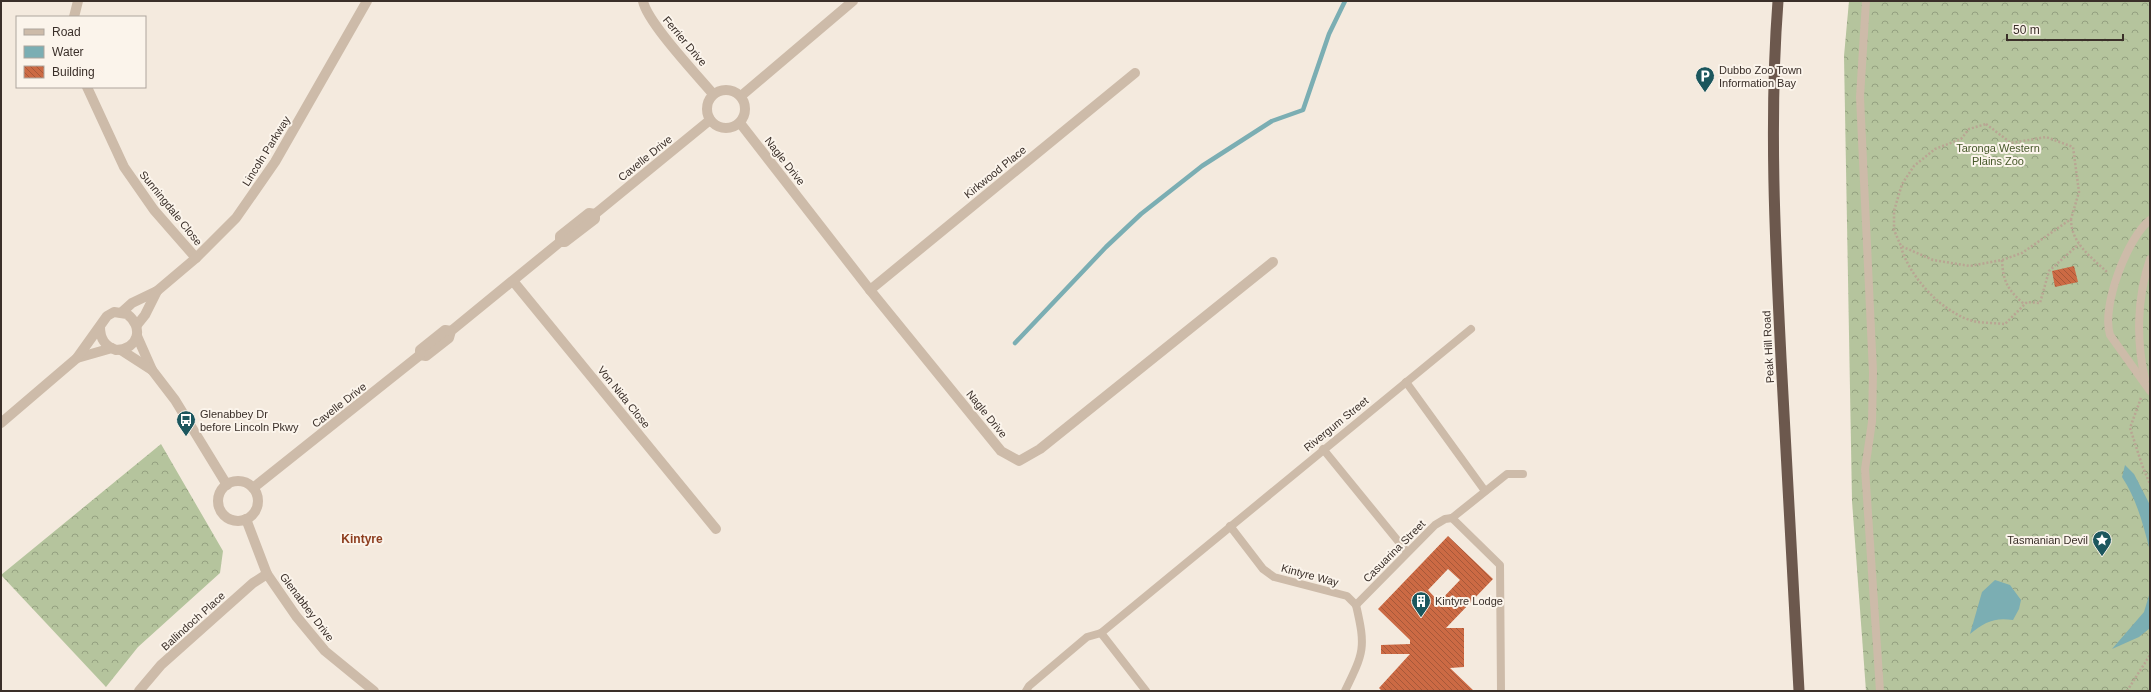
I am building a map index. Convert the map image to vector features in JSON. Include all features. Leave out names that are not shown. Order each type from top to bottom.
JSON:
[{"type":"highway","name":"Peak Hill Road","points":[[1778,1],[1775,40],[1774,138],[1777,281],[1799,691]]},
{"type":"street","points":[[74,16],[78,1]]},
{"type":"street","name":"Lincoln Parkway","points":[[122,312],[132,303],[157,291],[196,258],[236,218],[275,162],[367,1]]},
{"type":"street","name":"Ferrier Drive","points":[[643,1],[645,10],[656,25],[714,94]]},
{"type":"street","points":[[741,96],[853,1]]},
{"type":"street","name":"Kirkwood Place","points":[[870,290],[1135,73]]},
{"type":"street","name":"Sunningdale Close","points":[[87,88],[124,167],[154,210],[196,258]]},
{"type":"street","points":[[724,90],[730,90],[741,96],[746,107],[743,119],[735,127],[724,129],[713,124],[710,120],[706,109],[707,104],[714,94],[724,90]]},
{"type":"street","name":"Cavelle Drive","points":[[253,488],[420,355],[420,350],[445,330],[451,331],[560,242],[565,242],[594,219],[595,214],[710,120]]},
{"type":"street","name":"Nagle Drive","points":[[740,123],[870,290],[1001,451],[1019,461],[1040,449],[1273,262]]},
{"type":"street","name":"Von Nida Close","points":[[513,281],[716,529]]},
{"type":"street","name":"Lincoln Parkway","points":[[137,330],[157,291]]},
{"type":"street","points":[[1,423],[77,358],[89,338],[100,328],[107,316],[114,312],[122,312],[134,319],[152,370],[175,400],[227,485]]},
{"type":"street","points":[[100,328],[100,336],[104,343],[152,370]]},
{"type":"street","points":[[77,358],[117,349],[133,343],[137,330]]},
{"type":"street","points":[[238,481],[244,482],[253,488],[258,499],[258,505],[255,511],[246,519],[234,520],[223,513],[220,508],[220,495],[227,485],[238,481]]},
{"type":"street","name":"Glenabbey Drive","points":[[246,519],[267,574],[296,616],[325,651],[374,691]]},
{"type":"street","name":"Ballindoch Place","points":[[139,691],[161,665],[253,583],[267,574]]},
{"type":"lane","points":[[1866,1],[1860,97],[1873,372],[1872,422],[1866,469],[1880,691]]},
{"type":"lane","points":[[2148,388],[2110,335],[2107,326],[2116,281],[2136,234],[2150,220]]},
{"type":"lane","points":[[2148,388],[2140,360],[2139,320],[2142,295],[2150,259]]},
{"type":"lane","name":"Rivergum Street","points":[[1026,691],[1029,686],[1087,637],[1101,633],[1218,538],[1230,526],[1323,449],[1471,329]]},
{"type":"lane","points":[[1406,382],[1485,491]]},
{"type":"lane","points":[[1323,449],[1407,552]]},
{"type":"lane","name":"Casuarina Street","points":[[1356,605],[1435,525],[1445,519],[1452,518],[1507,474],[1523,474]]},
{"type":"lane","points":[[1452,518],[1500,565],[1501,691]]},
{"type":"lane","name":"Kintyre Way","points":[[1230,526],[1263,569],[1274,577],[1347,596],[1356,605]]},
{"type":"lane","points":[[1345,691],[1362,652],[1363,637],[1356,605]]},
{"type":"lane","points":[[1101,633],[1146,691]]},
{"type":"path","points":[[2079,244],[2049,271],[2040,303],[2027,302],[2005,324],[1976,322],[1948,309],[1923,287],[1905,261],[1901,246],[1894,230],[1894,211],[1902,184],[1914,166],[1935,149],[1961,138],[1969,129],[1986,124],[2012,143],[2046,137],[2073,147],[2079,192],[2070,219],[2071,230],[2083,250],[2116,281]]},
{"type":"path","points":[[1901,246],[1934,260],[1970,266],[2002,260],[2022,253],[2070,219]]},
{"type":"path","points":[[2002,260],[2003,277],[2011,292],[2024,304]]},
{"type":"path","points":[[2148,388],[2130,428],[2150,484]]},
{"type":"path","points":[[2127,691],[2150,655]]},
{"type":"green space","name":"Taronga Western Plains Zoo","points":[[1849,1],[2150,1],[2150,691],[1866,691],[1852,501],[1844,56]]},
{"type":"green space","points":[[161,444],[223,551],[220,573],[138,647],[106,687],[1,575]]},
{"type":"water","points":[[2125,465],[2134,474],[2150,505],[2150,551],[2136,503],[2122,477]]},
{"type":"water","points":[[1995,580],[2010,585],[2021,600],[2019,609],[2013,620],[2001,619],[1990,621],[1980,626],[1970,634],[1982,592]]},
{"type":"water","points":[[2150,592],[2150,628],[2139,637],[2112,649],[2144,612]]},
{"type":"building","points":[[2074,266],[2078,282],[2055,287],[2052,271]]},
{"type":"building","name":"Kintyre Lodge","points":[[1448,536],[1493,579],[1446,628],[1464,628],[1464,667],[1450,668],[1474,691],[1382,691],[1379,688],[1410,654],[1381,654],[1381,645],[1410,644],[1410,640],[1378,609]],"holes":[[[1448,569],[1460,580],[1439,602],[1428,590]]]},
{"type":"waterway","points":[[1015,343],[1106,247],[1141,214],[1202,166],[1272,121],[1303,110],[1329,34],[1345,1]]},
{"type":"place","name":"Dubbo Zoo Town Information Bay","points":[[1705,93]]},
{"type":"place","name":"Glenabbey Dr before Lincoln Pkwy","points":[[186,437]]},
{"type":"place","name":"Tasmanian Devil","points":[[2102,557]]},
{"type":"place","name":"Kintyre Lodge","points":[[1421,618]]},
{"type":"district","name":"Kintyre","points":[[362,539]]}]
